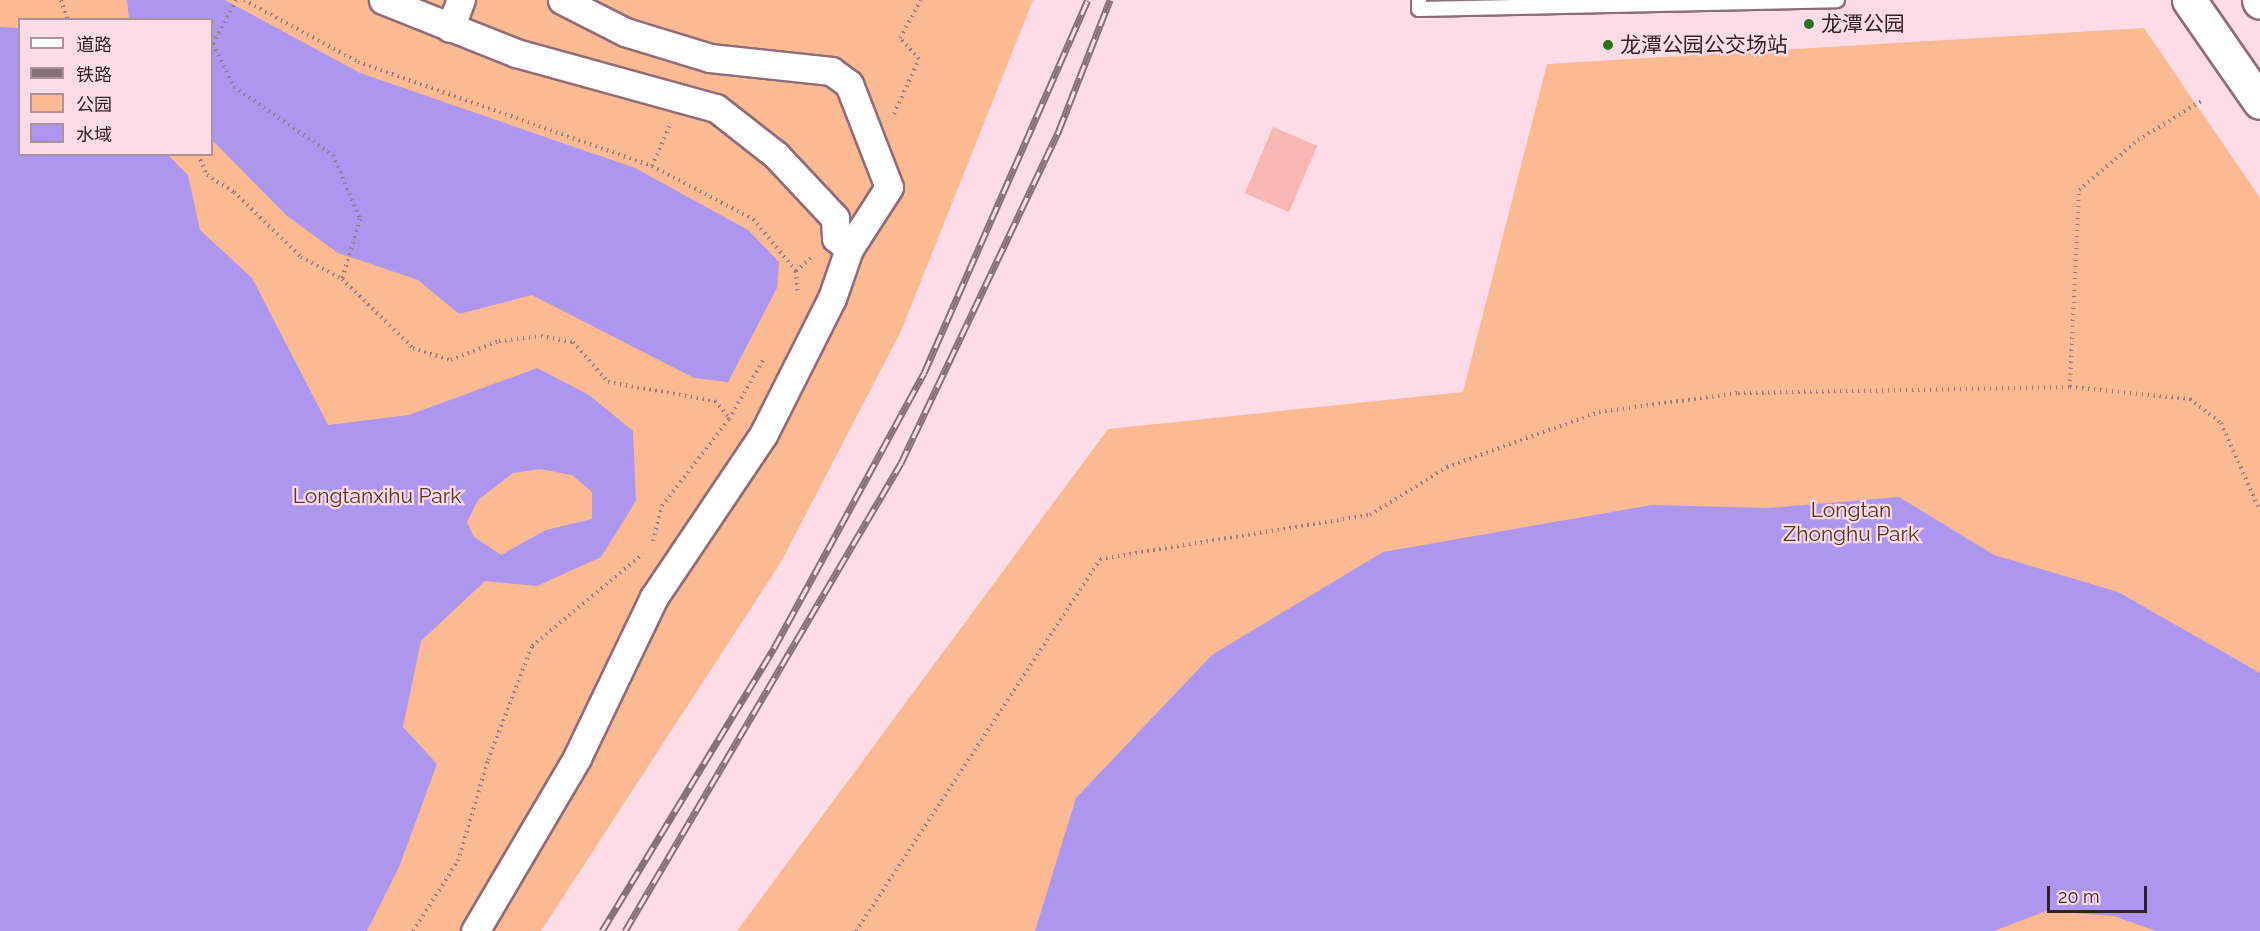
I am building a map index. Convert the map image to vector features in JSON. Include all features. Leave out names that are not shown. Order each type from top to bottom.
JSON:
[{"type":"street","points":[[383,0],[516,53],[716,108],[776,155],[835,218],[836,238],[849,249]]},
{"type":"street","points":[[450,28],[461,0]]},
{"type":"street","points":[[475,931],[577,758],[654,597],[763,435],[832,298],[849,249],[890,187],[849,84],[831,70],[710,58],[625,32],[562,0]]},
{"type":"street","points":[[2189,0],[2260,102]]},
{"type":"lane","points":[[1419,0],[1419,9],[1837,0]]},
{"type":"path","points":[[61,0],[67,18]]},
{"type":"path","points":[[236,0],[213,44],[234,87],[333,155],[360,219],[342,279]]},
{"type":"path","points":[[244,0],[358,62],[652,166],[753,219],[796,271],[799,299]]},
{"type":"path","points":[[872,144],[901,105],[919,59],[900,38],[921,0]]},
{"type":"path","points":[[652,166],[681,99]]},
{"type":"path","points":[[2070,387],[2079,190],[2139,140],[2203,100]]},
{"type":"path","points":[[200,156],[205,160],[207,175],[234,192],[302,257],[342,279],[413,348],[451,360],[500,341],[541,336],[573,342],[608,382],[714,401],[729,419]]},
{"type":"path","points":[[412,931],[458,861],[488,759],[532,646],[642,555],[662,506],[729,419],[770,349]]},
{"type":"path","points":[[856,931],[1100,559],[1370,515],[1447,466],[1599,412],[1738,393],[2070,387],[2190,399],[2221,423],[2260,511]]},
{"type":"green space","name":"Longtanxihu Park","points":[[0,0],[1033,0],[901,331],[781,562],[541,931],[0,931]]},
{"type":"green space","name":"Longtan Zhonghu Park","points":[[2144,28],[2260,198],[2260,931],[737,931],[1108,429],[1463,392],[1547,64]]},
{"type":"water","points":[[127,0],[225,0],[360,73],[635,168],[748,230],[779,262],[777,288],[728,382],[694,378],[532,295],[459,314],[418,280],[338,253],[287,216],[213,141],[213,18],[129,18]]},
{"type":"water","points":[[0,27],[18,28],[18,156],[169,156],[188,175],[200,230],[252,278],[328,425],[409,415],[537,368],[589,395],[633,431],[636,501],[601,557],[537,586],[485,581],[421,641],[403,727],[437,764],[399,867],[367,931],[0,931]],"holes":[[[540,469],[572,475],[592,492],[592,519],[546,530],[501,555],[474,537],[467,522],[478,500],[513,473]]]},
{"type":"water","points":[[1899,497],[1994,555],[2118,592],[2260,673],[2260,931],[2156,931],[2114,916],[2046,911],[1994,931],[1035,931],[1076,798],[1212,655],[1383,552],[1652,505],[1768,508]]},
{"type":"building","points":[[1273,127],[1317,146],[1289,212],[1245,193]]},
{"type":"railway","points":[[602,931],[774,648],[924,373],[1088,0]]},
{"type":"railway","points":[[625,931],[901,463],[1059,130],[1110,0]]},
{"type":"place","name":"龙潭公园","points":[[1809,24]]},
{"type":"place","name":"龙潭公园公交场站","points":[[1608,45]]}]
